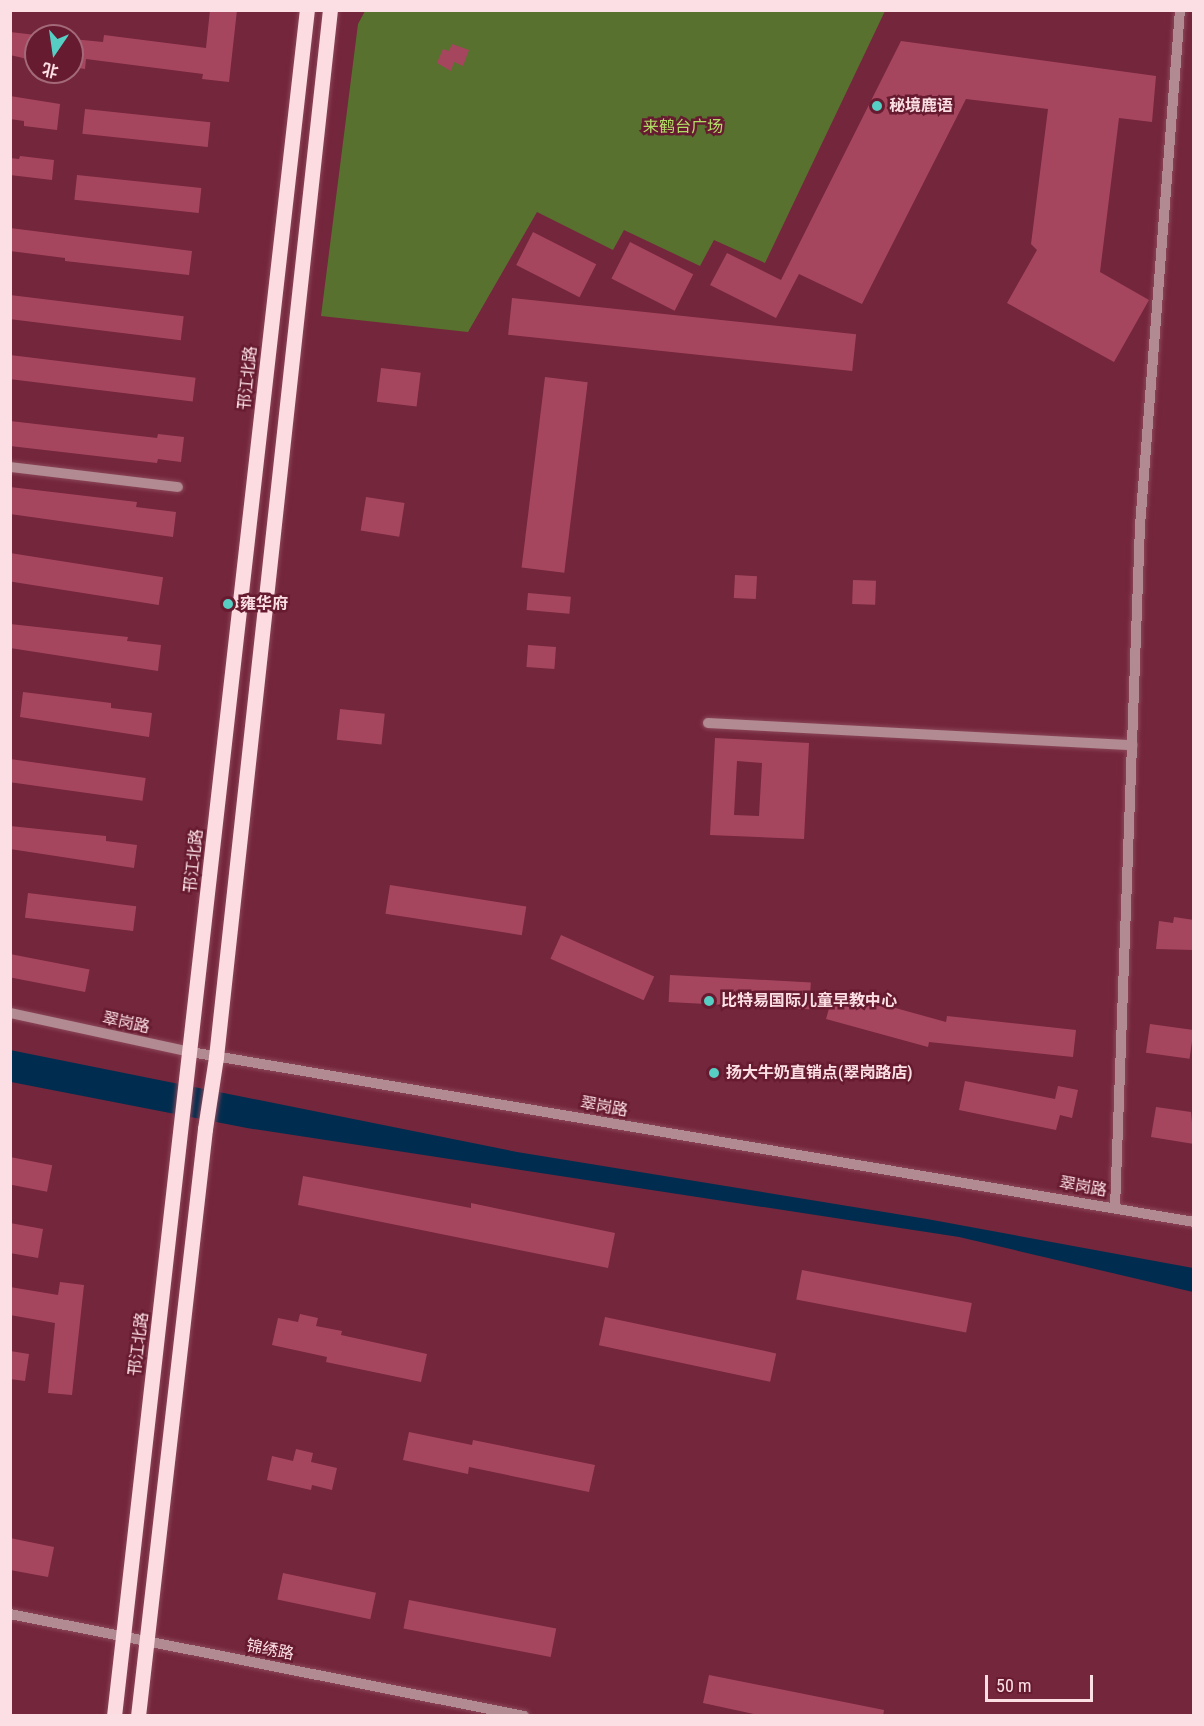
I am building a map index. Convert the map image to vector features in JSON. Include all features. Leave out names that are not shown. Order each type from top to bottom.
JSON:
[{"type":"main road","name":"邗江北路","points":[[114,1716],[191,1053],[307,10]]},
{"type":"main road","points":[[138,1716],[205,1129],[216,1057],[330,10]]},
{"type":"street","points":[[1115,1208],[1140,526],[1180,10]]},
{"type":"street","points":[[10,467],[178,487]]},
{"type":"street","points":[[708,723],[1132,745]]},
{"type":"street","name":"翠岗路","points":[[10,1013],[191,1053],[1194,1222]]},
{"type":"street","name":"锦绣路","points":[[10,1614],[524,1716]]},
{"type":"green space","name":"来鹤台广场","points":[[365,11],[885,11],[765,263],[714,240],[700,266],[624,230],[613,250],[537,212],[468,332],[321,316],[358,24]]},
{"type":"water","points":[[10,1050],[517,1152],[927,1219],[1193,1268],[1193,1292],[959,1237],[247,1128],[11,1082]]},
{"type":"building","points":[[210,10],[237,10],[229,82],[202,79],[203,74],[86,59],[84,69],[84,40],[103,42],[104,35],[206,48]]},
{"type":"building","points":[[10,32],[24,34],[24,58],[10,55]]},
{"type":"building","points":[[901,41],[1156,76],[1152,122],[1119,118],[1100,272],[1149,300],[1114,362],[1007,303],[1037,250],[1031,244],[1048,109],[966,99],[862,304],[799,274],[776,318],[710,285],[727,253],[781,280]]},
{"type":"building","points":[[452,44],[469,50],[463,66],[454,62],[451,71],[437,63],[443,49],[449,51]]},
{"type":"building","points":[[10,96],[60,104],[57,130],[24,126],[24,121],[10,119]]},
{"type":"building","points":[[85,109],[210,122],[208,147],[82,134]]},
{"type":"building","points":[[20,156],[54,160],[52,180],[10,175],[10,158],[19,159]]},
{"type":"building","points":[[77,175],[201,188],[199,213],[74,200]]},
{"type":"building","points":[[10,228],[192,251],[189,275],[65,261],[65,258],[10,251]]},
{"type":"building","points":[[533,232],[596,264],[579,297],[516,265]]},
{"type":"building","points":[[630,242],[693,274],[675,311],[611,279]]},
{"type":"building","points":[[10,295],[184,316],[181,340],[10,319]]},
{"type":"building","points":[[512,298],[856,334],[852,371],[508,335]]},
{"type":"building","points":[[10,355],[196,378],[193,402],[10,379]]},
{"type":"building","points":[[381,368],[421,373],[417,407],[377,402]]},
{"type":"building","points":[[545,377],[588,382],[564,573],[522,568]]},
{"type":"building","points":[[10,421],[157,438],[158,434],[184,437],[181,462],[158,459],[157,463],[10,446]]},
{"type":"building","points":[[10,487],[137,502],[136,507],[176,512],[173,537],[10,514]]},
{"type":"building","points":[[366,497],[405,503],[399,537],[361,531]]},
{"type":"building","points":[[10,553],[163,577],[159,605],[10,581]]},
{"type":"building","points":[[735,575],[757,576],[756,599],[734,598]]},
{"type":"building","points":[[853,580],[876,581],[875,605],[852,604]]},
{"type":"building","points":[[528,593],[571,597],[569,614],[527,610]]},
{"type":"building","points":[[10,624],[128,637],[127,641],[161,645],[158,671],[10,648]]},
{"type":"building","points":[[528,645],[556,647],[554,669],[526,667]]},
{"type":"building","points":[[23,692],[111,703],[111,708],[152,713],[149,737],[20,717]]},
{"type":"building","points":[[340,709],[385,714],[382,745],[337,740]]},
{"type":"building","points":[[715,738],[809,743],[804,839],[710,835]],"holes":[[[737,761],[762,763],[759,816],[734,815]]]},
{"type":"building","points":[[10,759],[146,778],[142,801],[10,782]]},
{"type":"building","points":[[10,826],[106,836],[106,841],[137,845],[134,868],[10,849]]},
{"type":"building","points":[[390,885],[526,907],[522,935],[385,914]]},
{"type":"building","points":[[28,893],[136,906],[133,931],[25,918]]},
{"type":"building","points":[[1174,917],[1194,920],[1194,950],[1156,949],[1159,921],[1173,923]]},
{"type":"building","points":[[561,935],[654,976],[644,1000],[550,959]]},
{"type":"building","points":[[10,954],[90,969],[85,992],[10,977]]},
{"type":"building","points":[[670,975],[811,982],[809,1009],[669,1002]]},
{"type":"building","points":[[834,991],[946,1022],[947,1016],[1076,1030],[1073,1057],[929,1042],[928,1047],[826,1019]]},
{"type":"building","points":[[1150,1024],[1194,1030],[1190,1059],[1146,1053]]},
{"type":"building","points":[[965,1081],[1055,1099],[1058,1086],[1078,1090],[1072,1118],[1060,1115],[1056,1130],[959,1110]]},
{"type":"building","points":[[1156,1107],[1191,1112],[1194,1144],[1151,1137]]},
{"type":"building","points":[[10,1157],[52,1165],[47,1192],[10,1185]]},
{"type":"building","points":[[303,1176],[471,1208],[471,1203],[615,1233],[608,1268],[298,1205]]},
{"type":"building","points":[[10,1223],[43,1229],[38,1258],[10,1253]]},
{"type":"building","points":[[802,1270],[972,1303],[966,1332],[796,1299]]},
{"type":"building","points":[[60,1282],[84,1285],[72,1395],[48,1393],[55,1323],[10,1315],[10,1287],[58,1295]]},
{"type":"building","points":[[300,1314],[318,1318],[316,1326],[342,1331],[341,1335],[427,1354],[421,1382],[326,1362],[327,1357],[272,1345],[278,1318],[298,1322]]},
{"type":"building","points":[[605,1317],[776,1353],[770,1382],[599,1345]]},
{"type":"building","points":[[10,1351],[29,1354],[25,1381],[10,1379]]},
{"type":"building","points":[[409,1432],[472,1445],[473,1440],[595,1465],[589,1492],[469,1467],[468,1474],[403,1460]]},
{"type":"building","points":[[296,1449],[313,1453],[311,1462],[337,1468],[332,1490],[312,1485],[311,1490],[267,1480],[272,1456],[293,1461]]},
{"type":"building","points":[[10,1538],[54,1547],[48,1577],[10,1570]]},
{"type":"building","points":[[283,1573],[376,1593],[370,1619],[277,1599]]},
{"type":"building","points":[[409,1600],[556,1629],[551,1657],[403,1628]]},
{"type":"building","points":[[709,1675],[884,1710],[883,1716],[763,1716],[703,1703]]},
{"type":"place","name":"秘境鹿语","points":[[877,106]]},
{"type":"place","name":"雍华府","points":[[228,604]]},
{"type":"place","name":"比特易国际儿童早教中心","points":[[709,1001]]},
{"type":"place","name":"扬大牛奶直销点(翠岗路店)","points":[[714,1073]]}]
